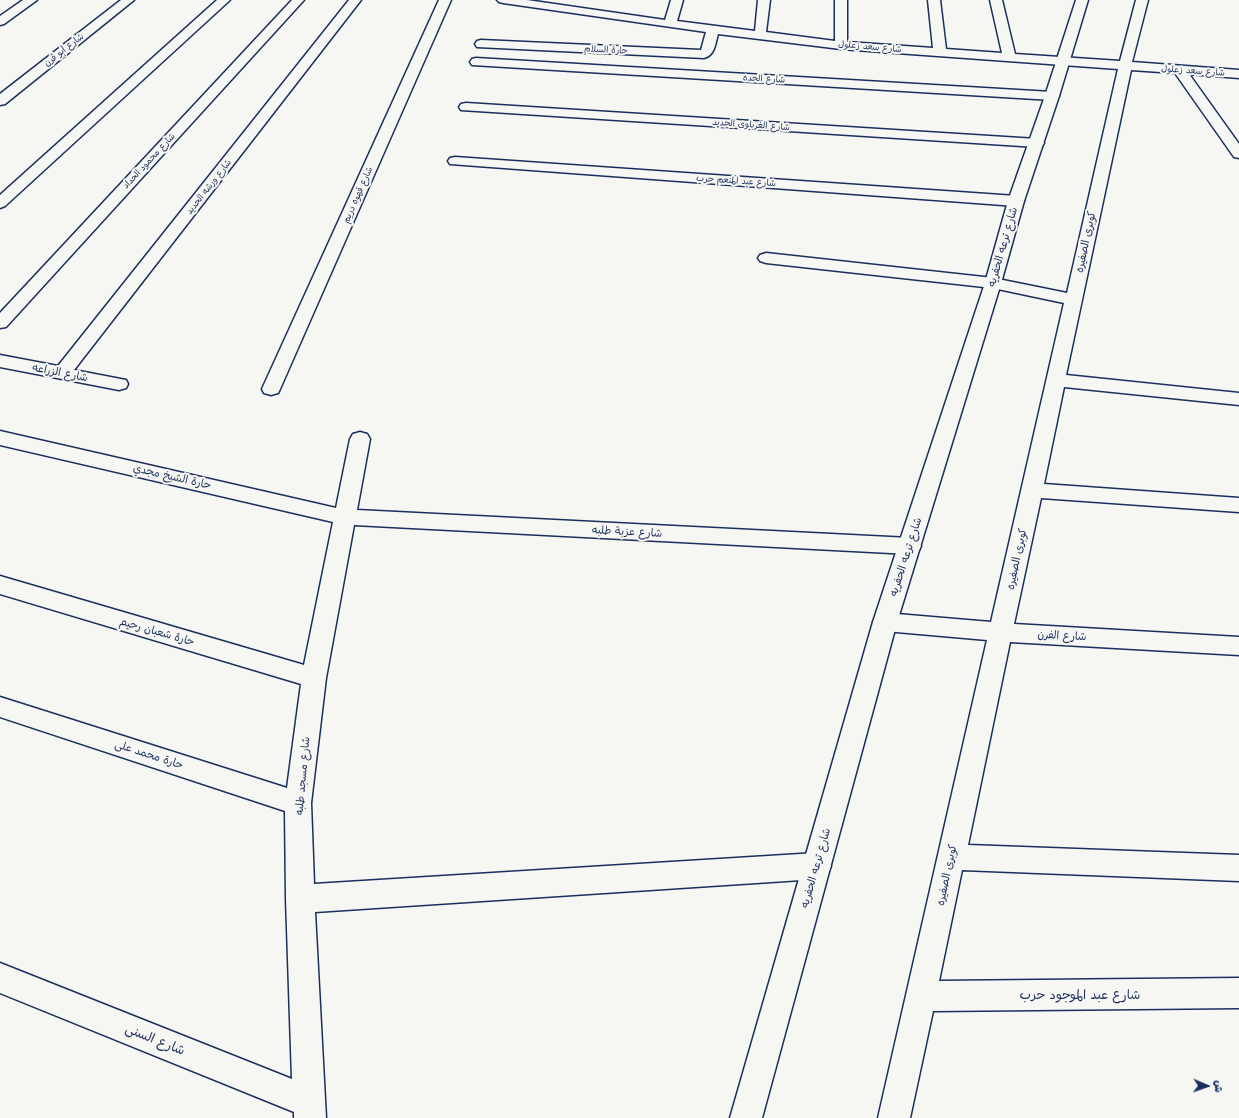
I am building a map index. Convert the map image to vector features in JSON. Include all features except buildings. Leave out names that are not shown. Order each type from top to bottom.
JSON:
[{"type":"street","points":[[0,21],[31,0]]},
{"type":"street","name":"شارع أبو قرن","points":[[0,101],[128,0]]},
{"type":"street","points":[[0,203],[224,0]]},
{"type":"street","name":"شارع محمود الحداد","points":[[0,323],[298,0]]},
{"type":"street","name":"شارع ورشه الحديد","points":[[62,373],[356,0]]},
{"type":"street","name":"شارع قهوه دريم","points":[[271,389],[445,0]]},
{"type":"street","name":"شارع سعد زعلول","points":[[503,0],[572,5],[670,24],[841,45],[940,53],[1064,60],[1239,74]]},
{"type":"street","points":[[670,24],[676,0]]},
{"type":"street","points":[[760,36],[764,0]]},
{"type":"street","points":[[841,0],[841,45]]},
{"type":"street","points":[[934,0],[940,53]]},
{"type":"street","points":[[996,0],[1008,57]]},
{"type":"street","name":"شارع ترعه الحفريه","points":[[746,1118],[885,622],[993,283],[1016,201],[1037,143],[1082,0]]},
{"type":"street","name":"كوبرى الصفيره","points":[[894,1118],[1125,66],[1142,0]]},
{"type":"street","name":"حارة السلام","points":[[481,44],[704,54],[707,52],[713,30]]},
{"type":"street","name":"شارع الحده","points":[[476,62],[1052,96]]},
{"type":"street","points":[[1180,70],[1239,154]]},
{"type":"street","points":[[1216,73],[1239,87]]},
{"type":"street","name":"شارع الغرباوى الجديد","points":[[466,107],[1037,143]]},
{"type":"street","name":"شارع عبد المنعم حرب","points":[[455,162],[1016,201]]},
{"type":"street","points":[[766,258],[993,283],[1074,300]]},
{"type":"street","name":"شارع الزراعه","points":[[0,362],[120,384]]},
{"type":"street","points":[[1056,380],[1239,399]]},
{"type":"street","name":"حارة الشيخ مجدي","points":[[0,438],[344,517]]},
{"type":"street","name":"شارع مسجد طلبه","points":[[310,1110],[300,899],[298,803],[314,678],[360,439]]},
{"type":"street","points":[[1032,490],[1239,505]]},
{"type":"street","name":"شارع عزبة طلبه","points":[[344,517],[910,546]]},
{"type":"street","name":"حارة شعبان رحيم","points":[[0,585],[314,678]]},
{"type":"street","name":"شارع الفرن","points":[[885,622],[1000,632],[1239,646]]},
{"type":"street","name":"حارة محمد على","points":[[0,707],[298,803]]},
{"type":"street","points":[[951,857],[1239,868]]},
{"type":"street","points":[[300,899],[516,884],[817,866]]},
{"type":"street","name":"شارع السنى","points":[[0,978],[310,1110]]},
{"type":"street","name":"شارع عبد الموجود حرب","points":[[921,996],[1239,993]]}]
